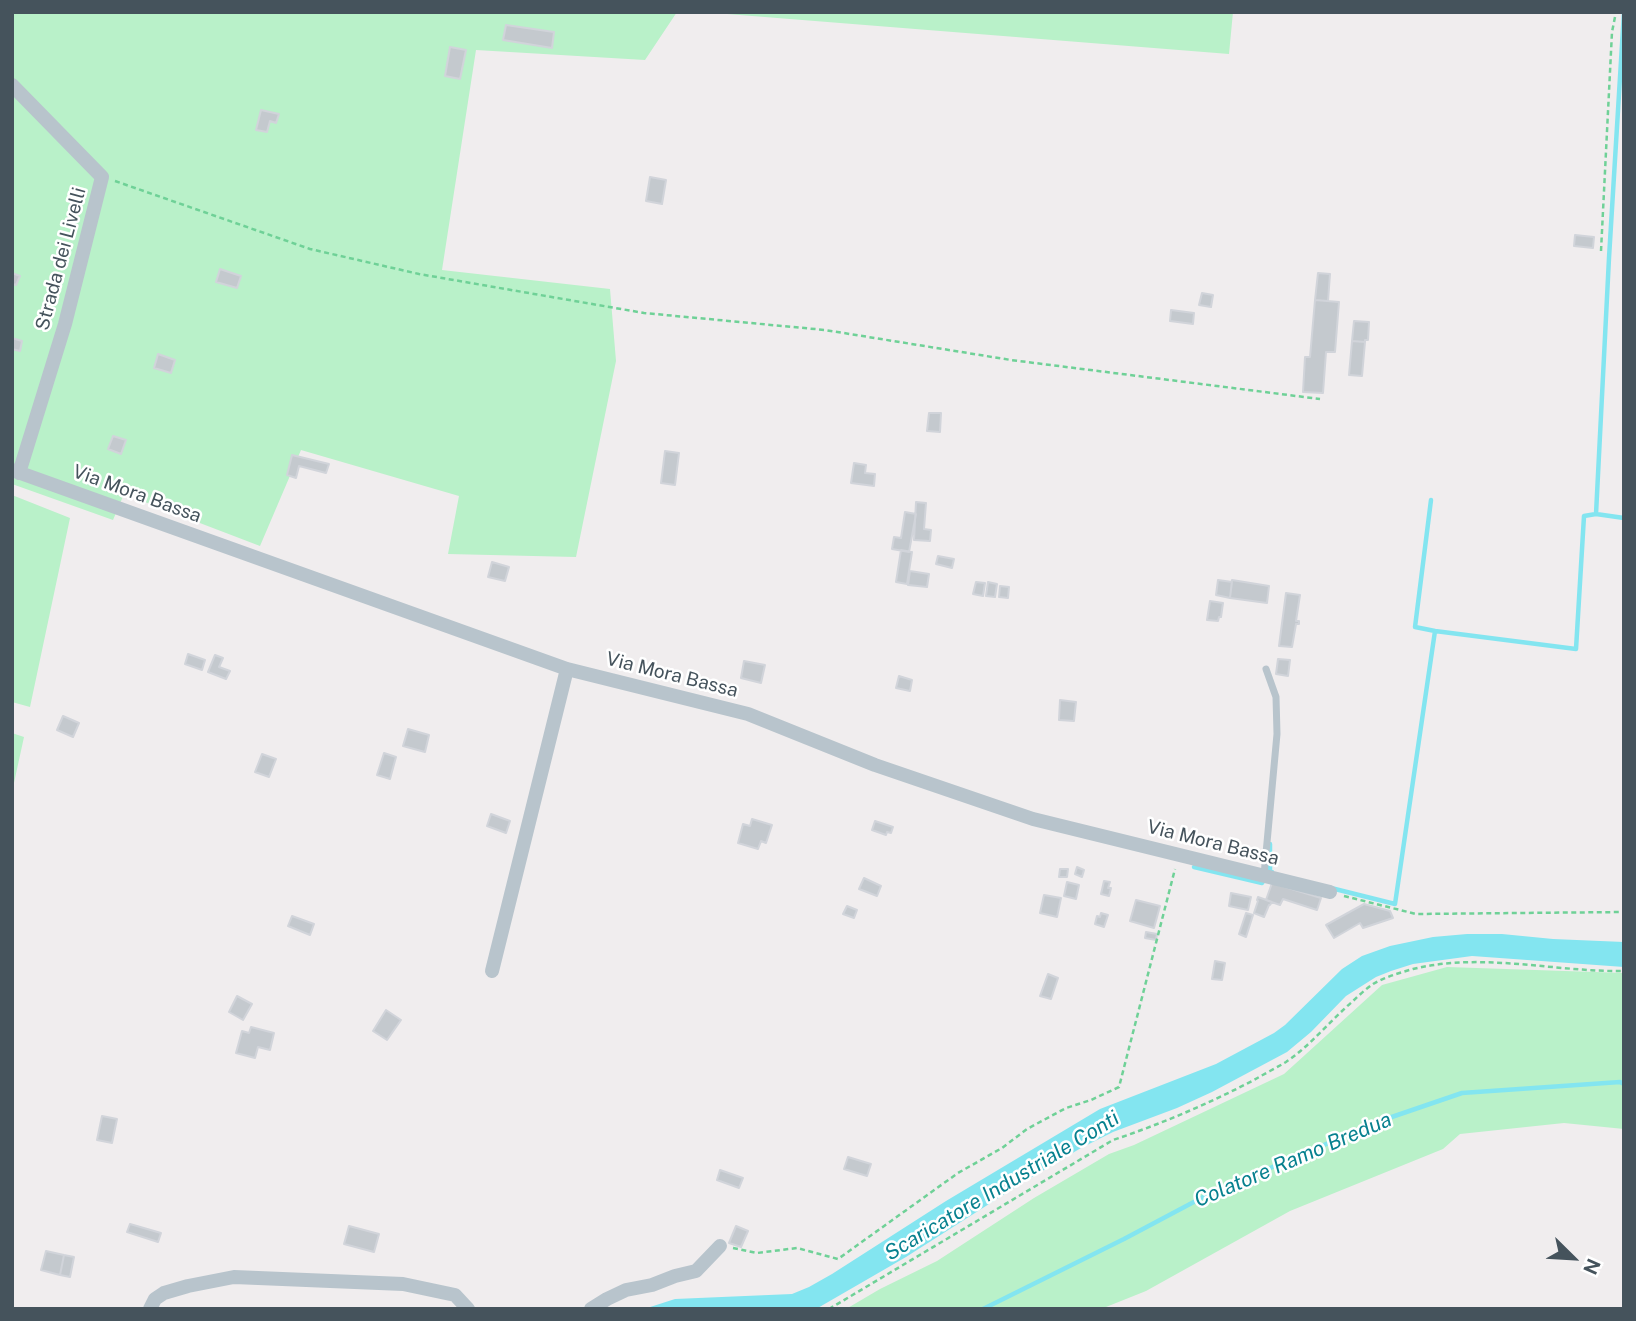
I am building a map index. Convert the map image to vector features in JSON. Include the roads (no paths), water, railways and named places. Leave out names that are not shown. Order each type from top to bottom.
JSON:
[{"type":"street","name":"Strada dei Livelli","points":[[12,85],[102,177],[65,324],[15,472]]},
{"type":"street","name":"Via Mora Bassa","points":[[15,472],[567,669],[748,714],[875,765],[1033,819],[1330,892]]},
{"type":"street","points":[[492,971],[567,669]]},
{"type":"street","points":[[591,1309],[626,1290],[652,1285],[696,1270],[720,1246]]},
{"type":"street","points":[[150,1309],[155,1299],[164,1293],[234,1277],[402,1284],[454,1296],[468,1309]]},
{"type":"lane","points":[[1266,669],[1276,697],[1277,734],[1268,877]]},
{"type":"water","name":"Scaricatore Industriale Conti","points":[[1467,934],[1624,942],[1624,967],[1472,956],[1413,964],[1391,971],[1346,996],[1287,1052],[1212,1092],[1113,1132],[1081,1148],[906,1257],[816,1309],[644,1309],[675,1299],[792,1294],[809,1287],[1100,1109],[1216,1064],[1274,1033],[1342,969],[1362,956],[1390,946],[1433,937]]},
{"type":"waterway","points":[[1596,514],[1624,12]]},
{"type":"waterway","points":[[1431,500],[1415,627],[1435,631]]},
{"type":"waterway","points":[[1331,888],[1395,904],[1435,631],[1576,649],[1584,516],[1596,514],[1624,518]]},
{"type":"waterway","points":[[1270,844],[1272,872]]},
{"type":"waterway","points":[[1194,867],[1262,883],[1264,880]]},
{"type":"waterway","name":"Colatore Ramo Bredua","points":[[983,1309],[1207,1195],[1380,1121],[1462,1093],[1620,1082],[1624,1084]]}]
